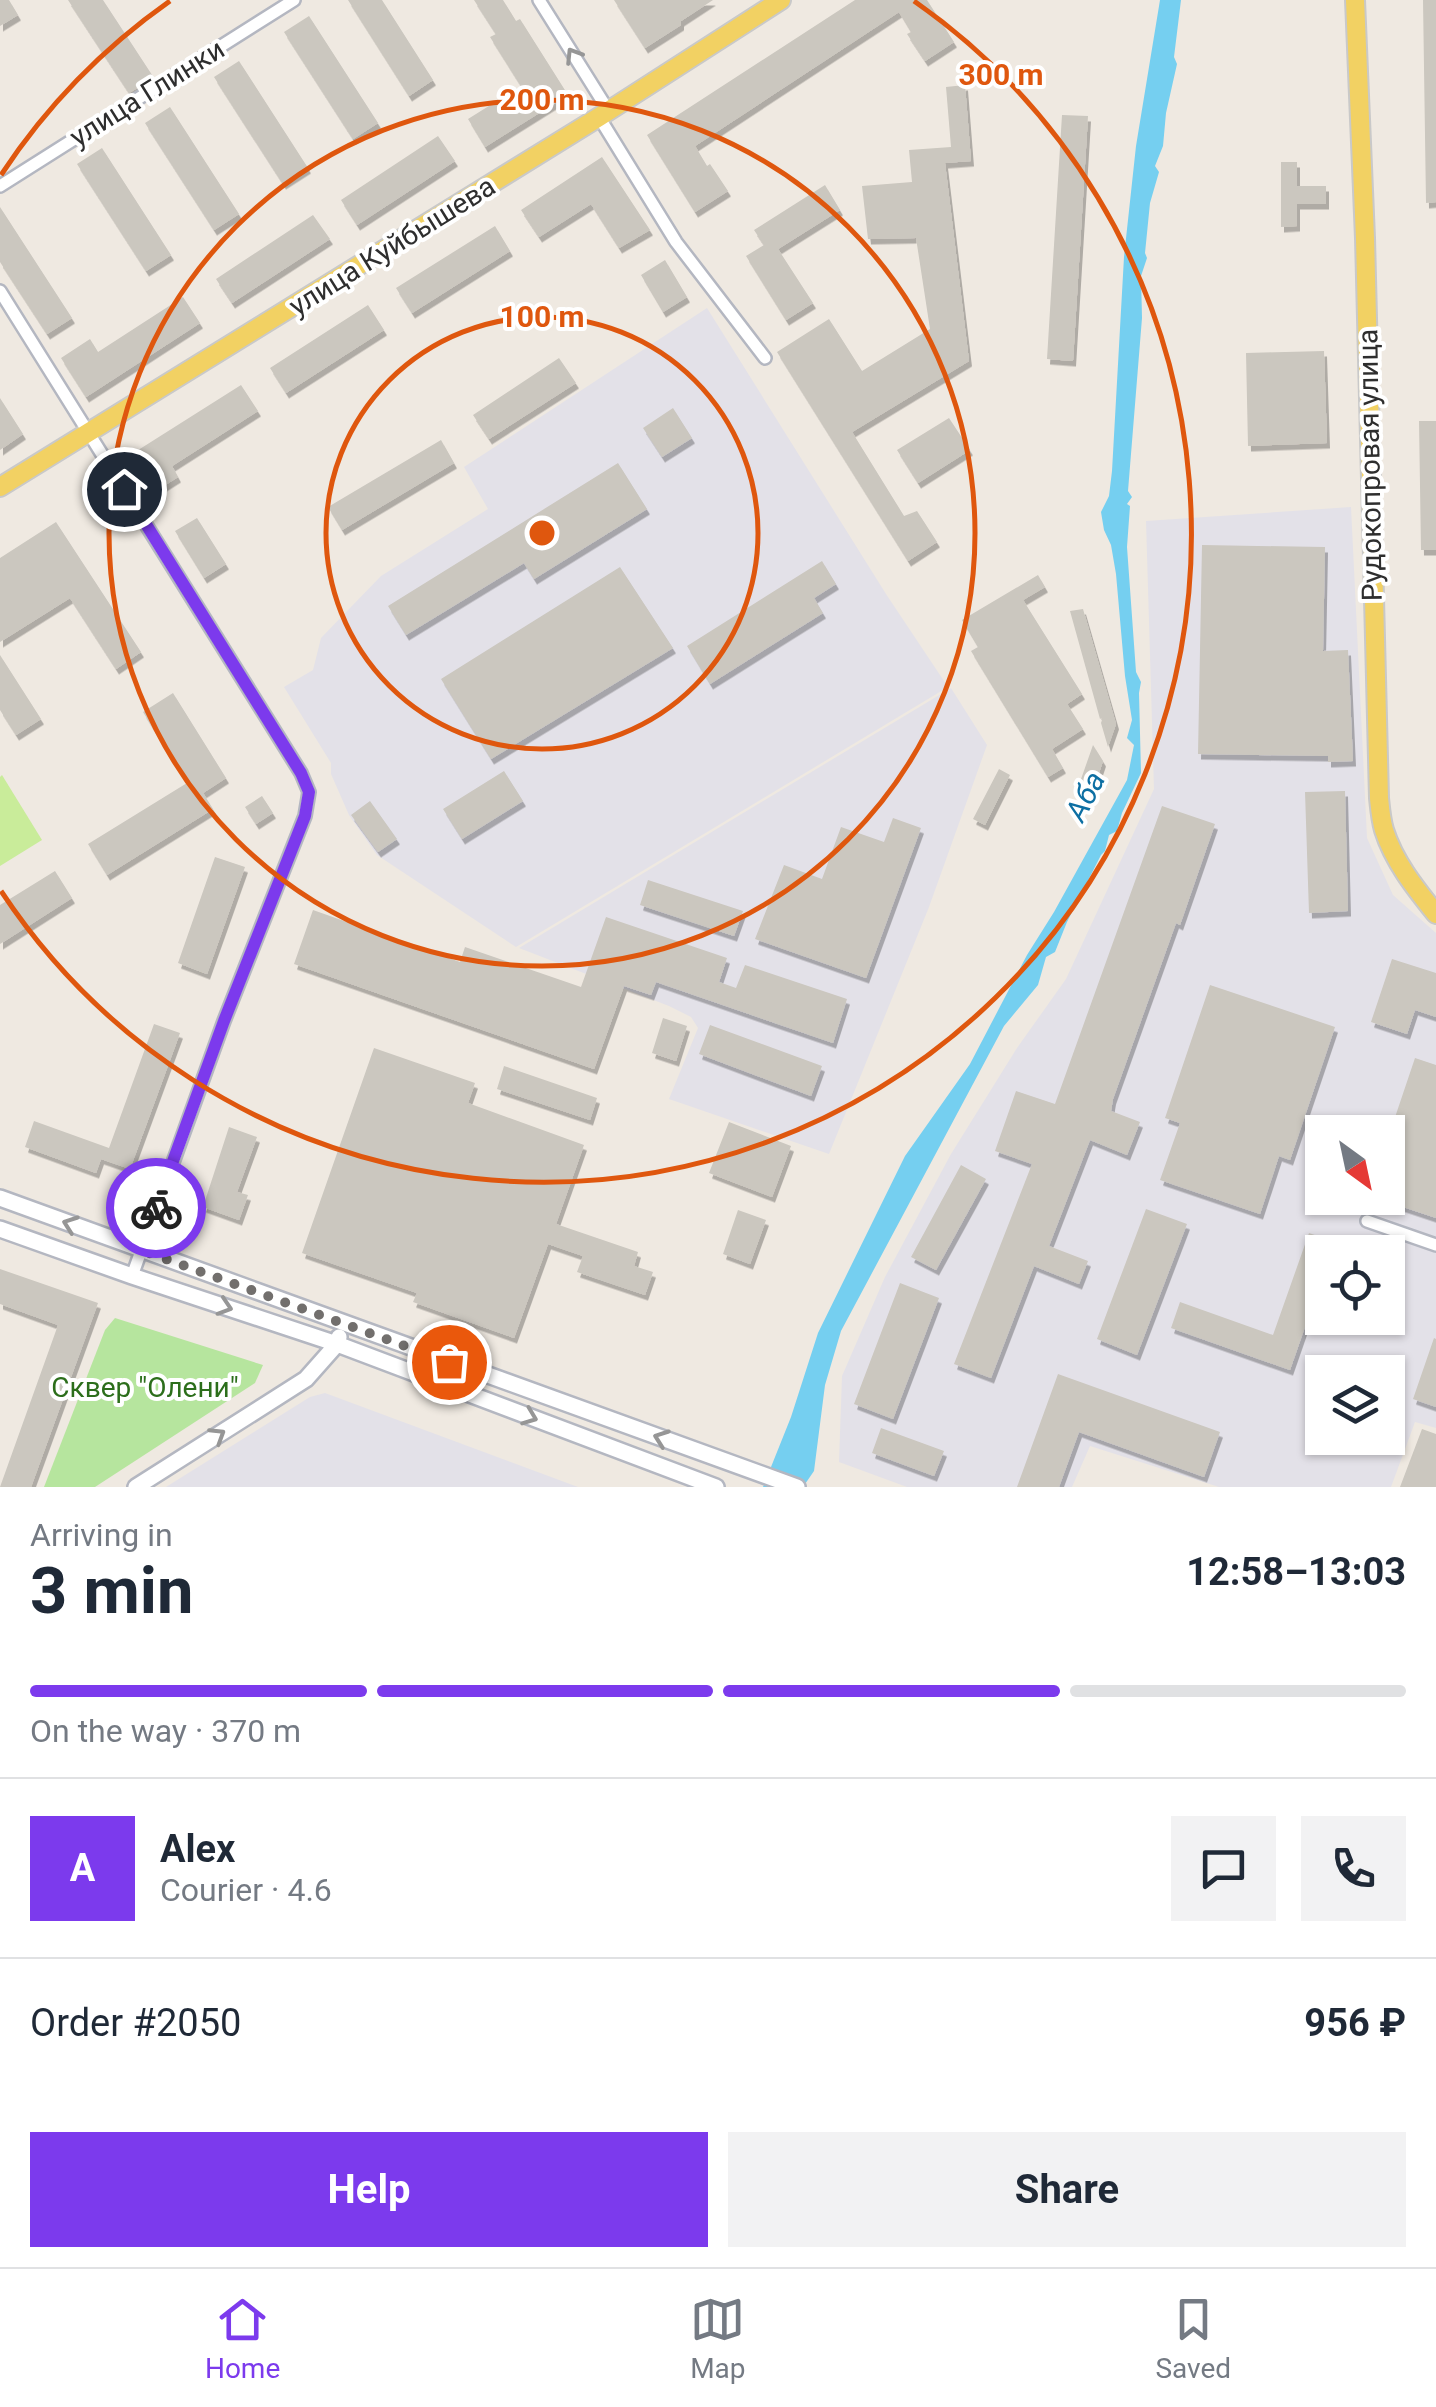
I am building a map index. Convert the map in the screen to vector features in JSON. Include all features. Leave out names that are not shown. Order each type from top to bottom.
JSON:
[{"type":"main road","name":"улица Куйбышева","points":[[0,488],[781,0]]},
{"type":"main road","name":"Рудокопровая улица","points":[[1355,0],[1366,238],[1378,798],[1384,830],[1398,861],[1436,914]]},
{"type":"main road","points":[[0,1198],[798,1487]]},
{"type":"main road","points":[[0,1228],[337,1344],[716,1487]]},
{"type":"main road","points":[[136,1487],[306,1379],[337,1344],[344,1324]]},
{"type":"street","name":"улица Глинки","points":[[0,186],[294,0]]},
{"type":"street","points":[[538,0],[676,242],[765,358]]},
{"type":"street","points":[[0,290],[301,773],[309,792],[305,816],[224,1021],[132,1276]]},
{"type":"street","points":[[1367,1221],[1436,1245]]},
{"type":"shaded area","points":[[707,308],[948,687],[516,947],[377,855],[349,815],[331,774],[331,763],[284,687],[313,670],[321,638],[381,576],[488,509],[464,467]]},
{"type":"shaded area","points":[[1351,507],[1367,838],[1393,895],[1436,933],[1436,1428],[1415,1422],[1405,1449],[1405,1355],[1305,1355],[1305,1455],[1403,1455],[1391,1487],[1219,1487],[1090,1446],[1072,1487],[907,1487],[839,1462],[842,1376],[885,1277],[951,1154],[1017,1048],[1066,979],[1154,789],[1146,521]]},
{"type":"shaded area","points":[[951,688],[987,745],[929,907],[829,1154],[669,1099],[698,1028],[691,1017],[519,948]]},
{"type":"shaded area","points":[[325,1393],[578,1487],[166,1487],[310,1397]]},
{"type":"green space","points":[[0,777],[42,840],[0,866]]},
{"type":"green space","name":"Сквер \"Олени\"","points":[[115,1318],[263,1365],[255,1383],[95,1487],[44,1487],[105,1330]]},
{"type":"water","name":"Аба","points":[[1160,0],[1181,0],[1174,57],[1177,64],[1163,146],[1155,166],[1159,172],[1150,203],[1147,258],[1141,276],[1142,318],[1128,491],[1132,497],[1127,504],[1136,672],[1141,682],[1141,773],[1117,831],[1109,835],[1105,851],[1055,952],[1046,957],[1038,985],[1004,1026],[841,1331],[825,1385],[814,1471],[803,1487],[763,1487],[818,1333],[905,1156],[970,1064],[1127,780],[1134,745],[1127,738],[1132,720],[1116,574],[1101,512],[1109,496],[1112,471],[1124,257],[1136,146]]},
{"type":"building","points":[[0,0],[9,0],[18,15],[0,26]]},
{"type":"building","points":[[68,0],[103,0],[154,78],[129,93]]},
{"type":"building","points":[[348,0],[382,0],[433,80],[409,96]]},
{"type":"building","points":[[474,0],[503,0],[516,21],[520,19],[568,95],[485,147],[468,119],[521,86],[490,37],[496,34]]},
{"type":"building","points":[[614,0],[713,0],[645,48]]},
{"type":"building","points":[[855,0],[927,0],[954,42],[925,61],[907,34],[911,32],[899,12],[695,146],[728,191],[695,212],[647,135]]},
{"type":"building","points":[[1423,0],[1436,0],[1436,202],[1426,203]]},
{"type":"building","points":[[309,16],[378,123],[353,139],[284,32]]},
{"type":"building","points":[[239,61],[308,168],[283,184],[214,77]]},
{"type":"building","points":[[965,85],[971,161],[945,163],[969,361],[852,432],[904,516],[917,511],[937,542],[908,561],[777,352],[829,319],[862,371],[930,329],[916,238],[868,239],[862,186],[912,182],[909,150],[951,147],[946,87]]},
{"type":"building","points":[[170,107],[239,214],[214,230],[145,123]]},
{"type":"building","points":[[1062,115],[1088,116],[1073,361],[1047,359]]},
{"type":"building","points":[[438,136],[455,161],[357,225],[341,200]]},
{"type":"building","points":[[102,148],[171,255],[146,271],[77,164]]},
{"type":"building","points":[[602,157],[650,230],[619,248],[591,204],[539,237],[521,210]]},
{"type":"building","points":[[1281,162],[1297,162],[1297,186],[1326,186],[1326,204],[1297,204],[1297,226],[1281,227]]},
{"type":"building","points":[[825,185],[840,210],[778,249],[813,303],[786,320],[746,256],[764,245],[754,230]]},
{"type":"building","points":[[0,207],[72,318],[47,334],[0,262]]},
{"type":"building","points":[[313,215],[330,239],[232,303],[216,279]]},
{"type":"building","points":[[495,226],[510,251],[412,313],[396,288]]},
{"type":"building","points":[[665,260],[687,297],[663,312],[641,275]]},
{"type":"building","points":[[183,297],[200,323],[86,397],[61,358],[90,339],[98,352]]},
{"type":"building","points":[[368,305],[384,330],[286,393],[270,368]]},
{"type":"building","points":[[1324,351],[1327,443],[1248,446],[1246,353]]},
{"type":"building","points":[[559,358],[576,383],[489,439],[473,415]]},
{"type":"building","points":[[241,385],[258,411],[172,466],[178,477],[148,496],[124,459]]},
{"type":"building","points":[[0,398],[23,434],[0,450]]},
{"type":"building","points":[[673,408],[692,438],[662,457],[643,428]]},
{"type":"building","points":[[949,418],[970,450],[918,483],[897,450]]},
{"type":"building","points":[[1419,421],[1436,421],[1436,550],[1421,550]]},
{"type":"building","points":[[441,440],[454,463],[342,530],[328,507]]},
{"type":"building","points":[[618,463],[647,509],[534,579],[524,563],[406,635],[388,606]]},
{"type":"building","points":[[197,518],[226,564],[204,578],[175,531]]},
{"type":"building","points":[[56,522],[141,652],[116,669],[70,598],[0,642],[0,558]]},
{"type":"building","points":[[1202,545],[1325,547],[1323,651],[1348,650],[1353,761],[1328,762],[1328,756],[1198,754]]},
{"type":"building","points":[[822,561],[836,584],[814,598],[823,613],[710,684],[687,646]]},
{"type":"building","points":[[620,567],[673,648],[491,759],[441,679]]},
{"type":"building","points":[[1038,575],[1045,587],[1023,600],[1082,694],[1067,704],[1083,729],[1052,749],[1063,768],[1048,777],[971,651],[978,647],[962,620]]},
{"type":"building","points":[[1083,609],[1116,724],[1108,747],[1103,717],[1100,719],[1070,611]]},
{"type":"building","points":[[0,655],[41,719],[16,735],[0,710]]},
{"type":"building","points":[[173,693],[226,778],[203,793],[213,809],[107,875],[88,844],[187,783],[143,712]]},
{"type":"building","points":[[1093,745],[1103,761],[1094,788],[1080,782]]},
{"type":"building","points":[[999,769],[1010,775],[985,825],[973,819]]},
{"type":"building","points":[[504,771],[523,801],[462,839],[443,809]]},
{"type":"building","points":[[1345,791],[1348,911],[1309,913],[1305,792]]},
{"type":"building","points":[[262,796],[273,813],[256,824],[245,807]]},
{"type":"building","points":[[370,801],[397,839],[378,852],[351,815]]},
{"type":"building","points":[[1162,806],[1215,824],[1113,1099],[1111,1111],[1140,1122],[1127,1155],[1090,1140],[1049,1246],[1088,1261],[1079,1284],[1034,1266],[991,1378],[954,1364],[1032,1164],[995,1151],[1016,1091],[1055,1104]]},
{"type":"building","points":[[893,818],[921,828],[866,978],[755,939],[784,865],[822,879],[841,827],[884,842]]},
{"type":"building","points":[[215,857],[245,867],[207,974],[178,963]]},
{"type":"building","points":[[55,871],[72,898],[0,944],[0,905]]},
{"type":"building","points":[[648,880],[743,911],[734,936],[640,905]]},
{"type":"building","points":[[313,910],[460,962],[465,947],[581,987],[606,917],[727,958],[719,982],[736,988],[745,965],[847,999],[833,1043],[656,982],[651,995],[624,986],[594,1069],[294,964]]},
{"type":"building","points":[[1392,959],[1436,973],[1436,1017],[1415,1010],[1407,1034],[1371,1022]]},
{"type":"building","points":[[1210,985],[1335,1027],[1290,1160],[1279,1156],[1260,1214],[1160,1180],[1180,1123],[1165,1118]]},
{"type":"building","points":[[663,1018],[687,1026],[676,1061],[652,1053]]},
{"type":"building","points":[[154,1024],[180,1033],[130,1169],[101,1159],[96,1173],[25,1147],[34,1121],[109,1148]]},
{"type":"building","points":[[710,1025],[822,1066],[811,1096],[699,1054]]},
{"type":"building","points":[[374,1048],[475,1083],[468,1103],[584,1145],[556,1224],[638,1252],[634,1266],[653,1272],[645,1295],[577,1272],[583,1256],[548,1244],[514,1338],[413,1302],[417,1293],[302,1253]]},
{"type":"building","points":[[1415,1058],[1436,1065],[1436,1218],[1405,1208],[1405,1115],[1396,1115]]},
{"type":"building","points":[[504,1066],[597,1098],[590,1120],[497,1089]]},
{"type":"building","points":[[729,1122],[791,1146],[772,1197],[709,1173]]},
{"type":"building","points":[[229,1127],[257,1137],[237,1192],[248,1195],[239,1220],[203,1207]]},
{"type":"building","points":[[961,1165],[986,1179],[936,1270],[911,1257]]},
{"type":"building","points":[[1146,1209],[1187,1224],[1137,1355],[1097,1339]]},
{"type":"building","points":[[738,1210],[766,1220],[750,1264],[723,1254]]},
{"type":"building","points":[[1305,1244],[1305,1327],[1290,1370],[1171,1328],[1180,1302],[1273,1335]]},
{"type":"building","points":[[0,1269],[98,1303],[31,1487],[0,1487],[58,1325],[0,1304]]},
{"type":"building","points":[[900,1283],[939,1298],[893,1419],[854,1404]]},
{"type":"building","points":[[1436,1339],[1436,1407],[1413,1399]]},
{"type":"building","points":[[1058,1374],[1220,1432],[1204,1477],[1079,1432],[1059,1487],[1017,1487]]},
{"type":"building","points":[[881,1428],[944,1451],[934,1476],[872,1453]]},
{"type":"building","points":[[1422,1429],[1436,1434],[1436,1487],[1400,1487]]},
{"type":"way so far","points":[[156,1208],[141,1250],[449,1362]]},
{"type":"route","points":[[124,489],[301,773],[309,792],[305,816],[156,1208]]}]
